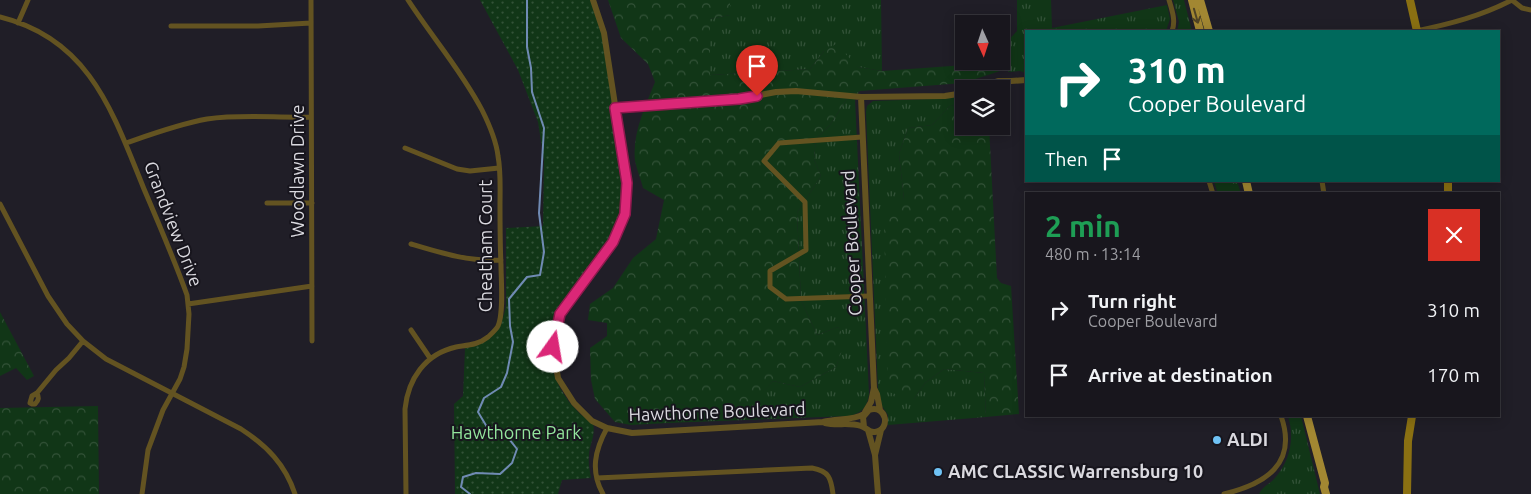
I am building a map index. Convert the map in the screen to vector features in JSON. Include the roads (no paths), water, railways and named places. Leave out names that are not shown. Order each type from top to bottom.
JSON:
[{"type":"main road","points":[[1192,0],[1200,30]]},
{"type":"main road","points":[[1200,0],[1209,30]]},
{"type":"main road","points":[[1410,0],[1416,30]]},
{"type":"main road","points":[[1307,417],[1325,483],[1326,494]]},
{"type":"main road","points":[[1407,494],[1408,440],[1412,417]]},
{"type":"main road","points":[[1325,483],[1331,494]]},
{"type":"street","points":[[18,23],[28,0]]},
{"type":"street","name":"Woodlawn Drive","points":[[311,0],[312,341]]},
{"type":"street","name":"Cheatham Court","points":[[406,494],[406,395],[418,371],[430,358],[444,351],[457,347],[471,346],[481,342],[498,326],[501,295],[500,168],[491,128],[473,93],[408,0]]},
{"type":"street","name":"Hawthorne Boulevard","points":[[593,0],[604,33],[627,183],[625,214],[613,242],[560,314],[553,347],[558,378],[574,403],[592,421],[607,428],[632,433],[823,422],[833,419],[856,418],[865,413]]},
{"type":"street","points":[[1169,0],[1173,15],[1172,30]]},
{"type":"street","points":[[1421,30],[1467,19],[1512,0],[1522,8],[1531,10]]},
{"type":"street","name":"Grandview Drive","points":[[0,17],[44,35],[65,50],[89,74],[111,110],[126,143],[182,280],[189,314],[184,367],[180,379],[163,410],[148,450],[142,494]]},
{"type":"street","points":[[171,26],[258,26],[311,23]]},
{"type":"street","points":[[1010,80],[1025,80]]},
{"type":"street","points":[[615,108],[739,99],[796,90],[861,97],[945,96],[955,94]]},
{"type":"street","name":"Cooper Boulevard","points":[[861,97],[874,388],[871,402],[865,413]]},
{"type":"street","points":[[126,143],[168,129],[205,120],[228,117],[310,117]]},
{"type":"street","points":[[862,137],[779,144],[764,161],[805,202],[806,250],[770,271],[770,287],[786,300],[869,296]]},
{"type":"street","points":[[405,148],[457,168],[470,171],[500,168]]},
{"type":"street","points":[[266,204],[312,203]]},
{"type":"street","points":[[0,204],[48,296],[67,324],[83,341],[106,359],[241,429],[256,439],[269,450],[284,470],[292,482],[295,494]]},
{"type":"street","points":[[411,244],[472,260],[501,260]]},
{"type":"street","points":[[188,304],[312,286]]},
{"type":"street","points":[[411,330],[430,358]]},
{"type":"street","points":[[37,393],[83,341]]},
{"type":"street","name":"Cooper Boulevard","points":[[874,388],[880,410]]},
{"type":"street","points":[[876,455],[862,420],[865,413],[872,409],[880,410],[886,420],[881,430],[876,455],[878,494]]},
{"type":"street","points":[[1224,494],[1249,488],[1268,476],[1275,469],[1285,450],[1286,440],[1280,417]]},
{"type":"street","name":"Hawthorne Boulevard","points":[[823,422],[834,425],[853,424],[866,428]]},
{"type":"street","points":[[603,494],[597,478],[596,455],[599,442],[607,428]]},
{"type":"street","points":[[866,428],[874,432],[881,430]]},
{"type":"street","points":[[597,478],[812,468],[821,470],[830,477],[833,494]]},
{"type":"street","points":[[1249,488],[1252,494]]},
{"type":"waterway","points":[[470,494],[461,487],[463,477],[476,473],[500,474],[512,463],[517,449],[502,430],[487,427],[478,412],[484,398],[501,387],[507,373],[513,342],[510,326],[509,299],[527,277],[540,275],[544,252],[539,213],[544,128],[532,92],[531,68],[527,47],[527,0]]},
{"type":"place","name":"ALDI","points":[[1217,440]]},
{"type":"place","name":"AMC CLASSIC Warrensburg 10","points":[[938,472]]},
{"type":"park label","name":"Hawthorne Park","points":[[516,433]]}]
